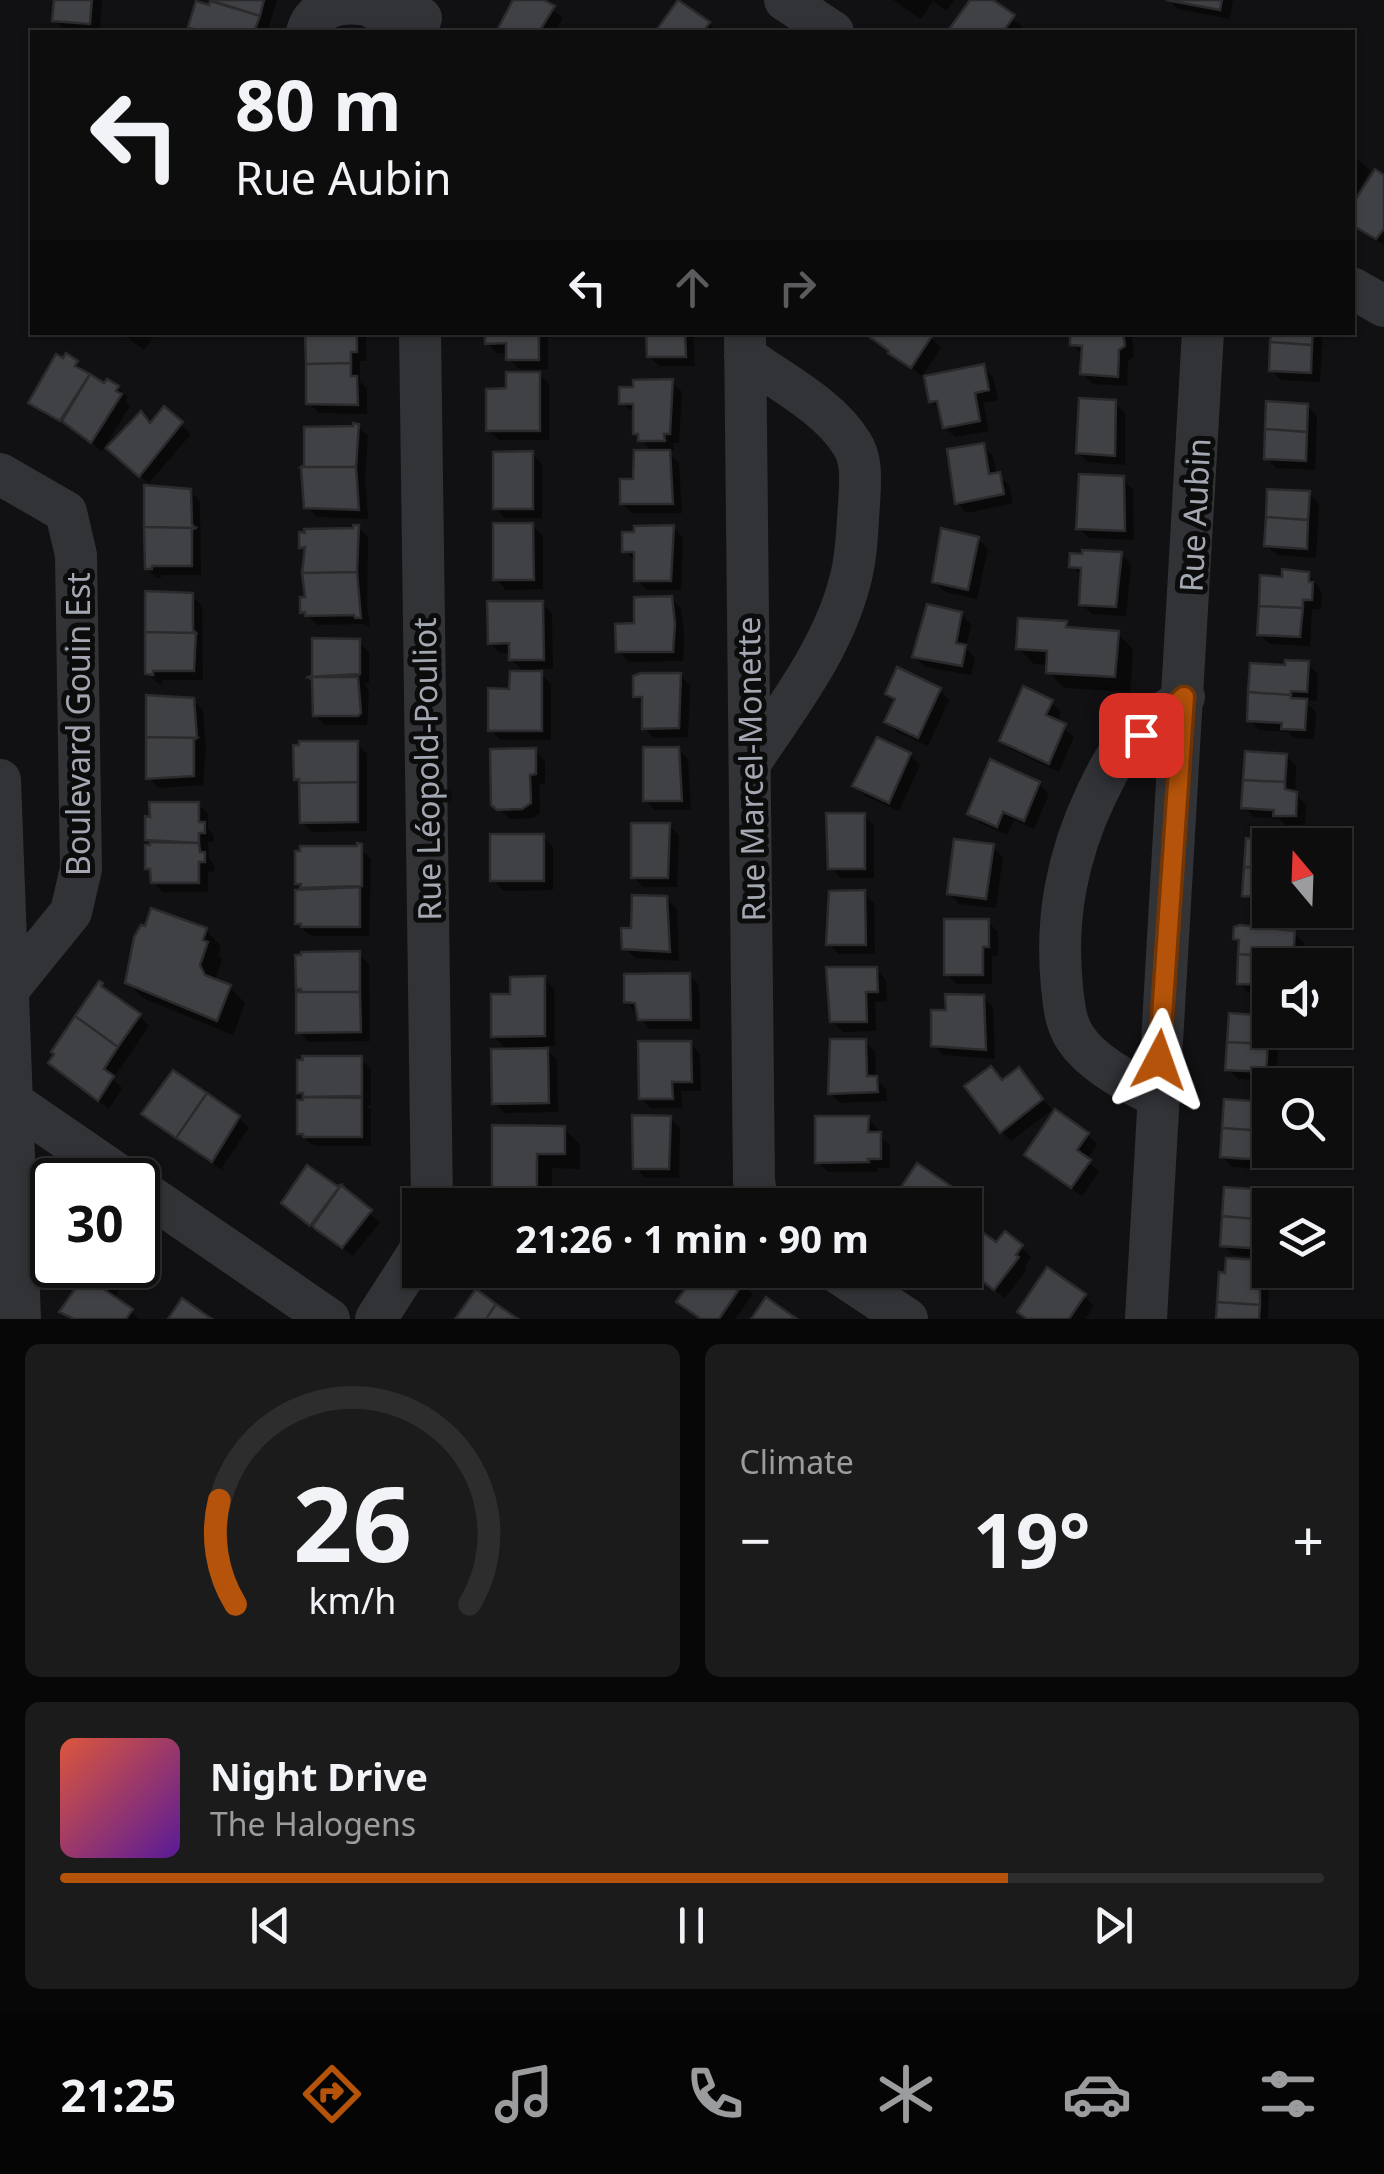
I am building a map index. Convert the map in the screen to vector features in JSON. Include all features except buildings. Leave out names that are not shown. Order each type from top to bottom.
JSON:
[{"type":"street","points":[[308,30],[311,19],[328,6],[352,2],[386,15],[426,17]]},
{"type":"street","points":[[1355,290],[1384,306]]},
{"type":"street","name":"Rue Léopold-Pouliot","points":[[420,335],[432,1188]]},
{"type":"street","name":"Rue Aubin","points":[[1146,1319],[1203,335]]},
{"type":"street","points":[[745,344],[845,434],[854,446],[860,480],[854,561],[839,615],[805,680],[750,763]]},
{"type":"street","name":"Rue Marcel-Monette","points":[[745,344],[755,1188]]},
{"type":"street","name":"Boulevard Gouin Est","points":[[0,474],[66,512],[73,532],[81,868],[71,912],[7,991]]},
{"type":"street","points":[[1156,1097],[1103,1066],[1076,1040],[1069,1026],[1060,968],[1061,910],[1064,881],[1074,848],[1119,754],[1184,697]]},
{"type":"street","points":[[0,780],[20,1319]]},
{"type":"street","points":[[10,1101],[94,1158]]},
{"type":"street","points":[[160,1203],[329,1319]]},
{"type":"street","points":[[376,1319],[402,1278]]},
{"type":"street","points":[[860,1288],[906,1319]]},
{"type":"route","points":[[1141,735],[1184,697],[1159,1060]]}]
